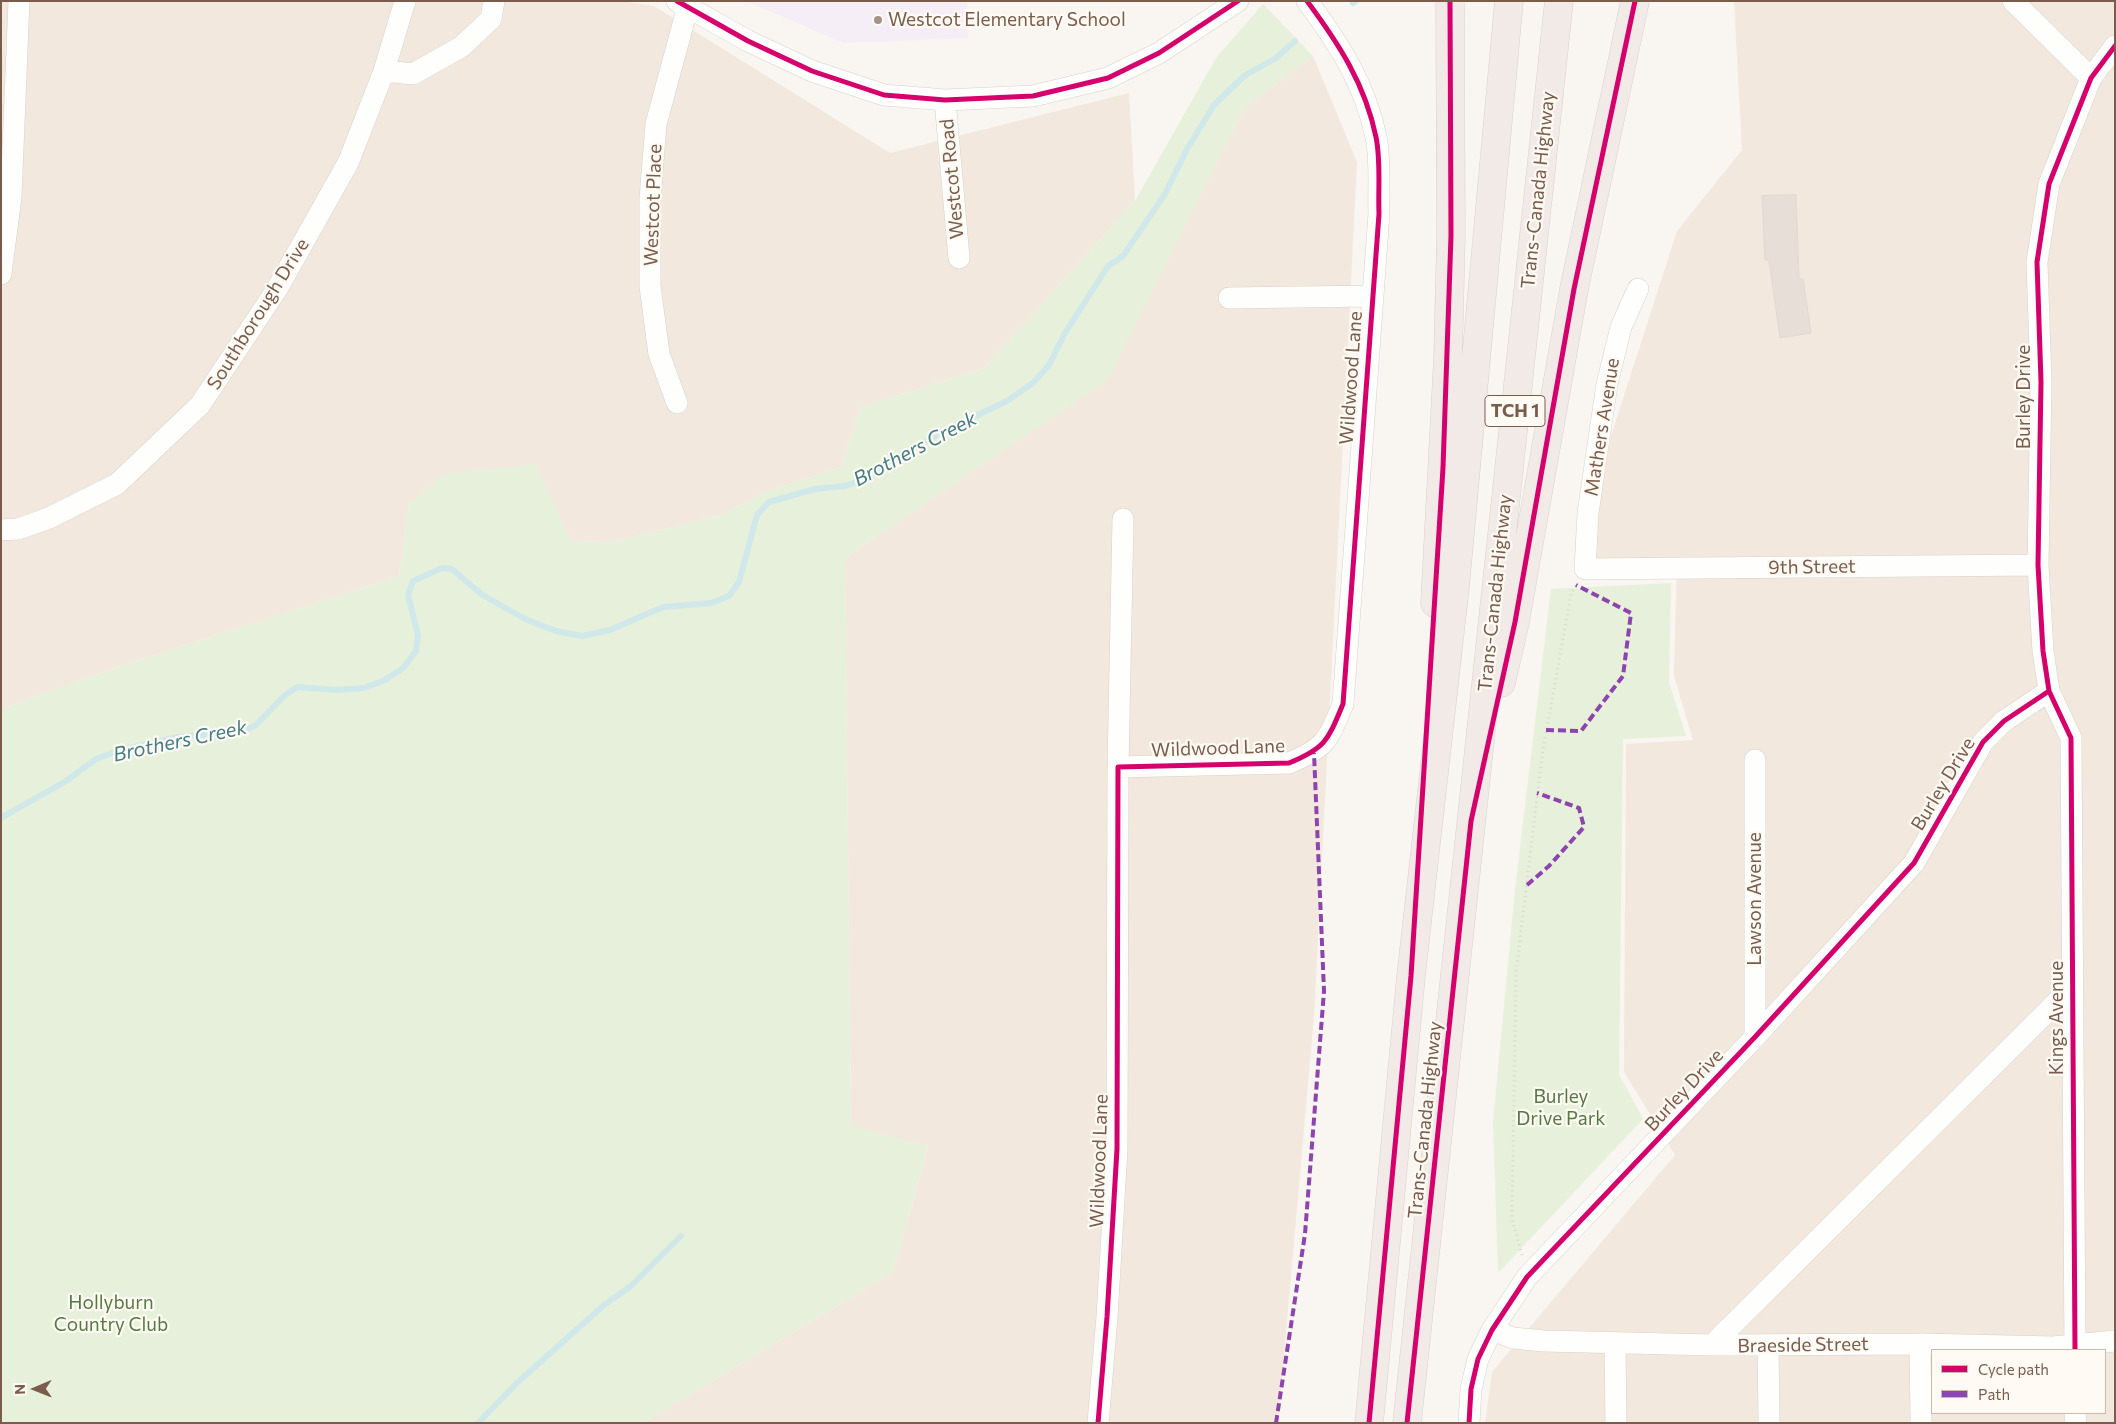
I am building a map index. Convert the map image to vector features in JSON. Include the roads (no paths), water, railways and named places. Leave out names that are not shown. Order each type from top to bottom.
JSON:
[{"type":"highway","points":[[1411,976],[1448,357],[1451,236],[1450,1]]},
{"type":"highway","name":"Trans-Canada Highway","points":[[1368,1423],[1411,976],[1455,587],[1509,1]]},
{"type":"highway","name":"Trans-Canada Highway","points":[[1407,1423],[1559,1]]},
{"type":"highway","points":[[1471,821],[1514,622],[1574,289],[1635,1]]},
{"type":"street","points":[[1,274],[11,197],[19,1]]},
{"type":"street","name":"Southborough Drive","points":[[1,530],[18,529],[49,518],[117,484],[200,405],[277,289],[348,163],[384,71],[405,1]]},
{"type":"street","points":[[384,71],[413,74],[462,47],[491,19],[494,1]]},
{"type":"street","name":"Westcot Road","points":[[682,4],[748,41],[812,71],[884,95],[946,100],[1033,96],[1108,78],[1159,53],[1238,1]]},
{"type":"street","name":"Wildwood Lane","points":[[1118,767],[1289,762],[1314,753],[1330,734],[1343,704],[1379,214],[1377,139],[1364,90],[1337,42],[1307,1]]},
{"type":"street","points":[[2013,1],[2091,78]]},
{"type":"street","name":"Westcot Place","points":[[677,403],[658,344],[650,286],[650,200],[656,124],[682,4]]},
{"type":"street","name":"Burley Drive","points":[[1492,1330],[1527,1278],[1755,1037],[1914,862],[1984,742],[2004,721],[2049,691],[2043,651],[2038,564],[2041,382],[2037,262],[2049,184],[2091,78],[2115,46]]},
{"type":"street","name":"Westcot Road","points":[[946,100],[959,258]]},
{"type":"street","name":"Mathers Avenue","points":[[1586,569],[1588,513],[1608,376],[1621,327],[1638,289]]},
{"type":"street","points":[[1229,298],[1372,296]]},
{"type":"street","name":"Wildwood Lane","points":[[1098,1423],[1107,1317],[1116,1149],[1118,767],[1123,519]]},
{"type":"street","name":"9th Street","points":[[1586,569],[2038,564]]},
{"type":"street","name":"Kings Avenue","points":[[2049,691],[2071,738],[2075,1347]]},
{"type":"street","name":"Lawson Avenue","points":[[1755,760],[1755,1037]]},
{"type":"street","points":[[1712,1346],[2072,987]]},
{"type":"street","points":[[1470,1423],[1471,1389],[1478,1359],[1492,1330]]},
{"type":"street","name":"Braeside Street","points":[[1492,1330],[1513,1338],[1544,1341],[1712,1346],[1920,1344],[2075,1347],[2115,1341]]},
{"type":"street","points":[[1615,1343],[1616,1423]]},
{"type":"street","points":[[1920,1344],[1921,1423]]},
{"type":"street","points":[[1768,1345],[1769,1423]]},
{"type":"waterway","name":"Brothers Creek","points":[[1,818],[66,781],[96,759],[120,750],[178,737],[240,732],[256,725],[284,696],[297,687],[337,690],[364,688],[385,680],[403,668],[416,651],[418,635],[408,595],[413,581],[442,568],[452,569],[481,594],[525,619],[556,631],[582,636],[610,630],[663,607],[711,603],[729,596],[739,582],[757,515],[769,502],[815,489],[845,486],[868,478],[898,457],[946,430],[1007,401],[1033,383],[1049,365],[1065,333],[1108,266],[1123,256],[1165,194],[1187,149],[1214,105],[1244,76],[1276,58],[1295,41]]},
{"type":"waterway","points":[[478,1423],[518,1382],[604,1305],[631,1286],[681,1236]]},
{"type":"place","name":"Westcot Elementary School","points":[[878,20]]},
{"type":"park label","name":"Burley Drive Park","points":[[1561,1108]]},
{"type":"park label","name":"Hollyburn Country Club","points":[[111,1314]]}]
